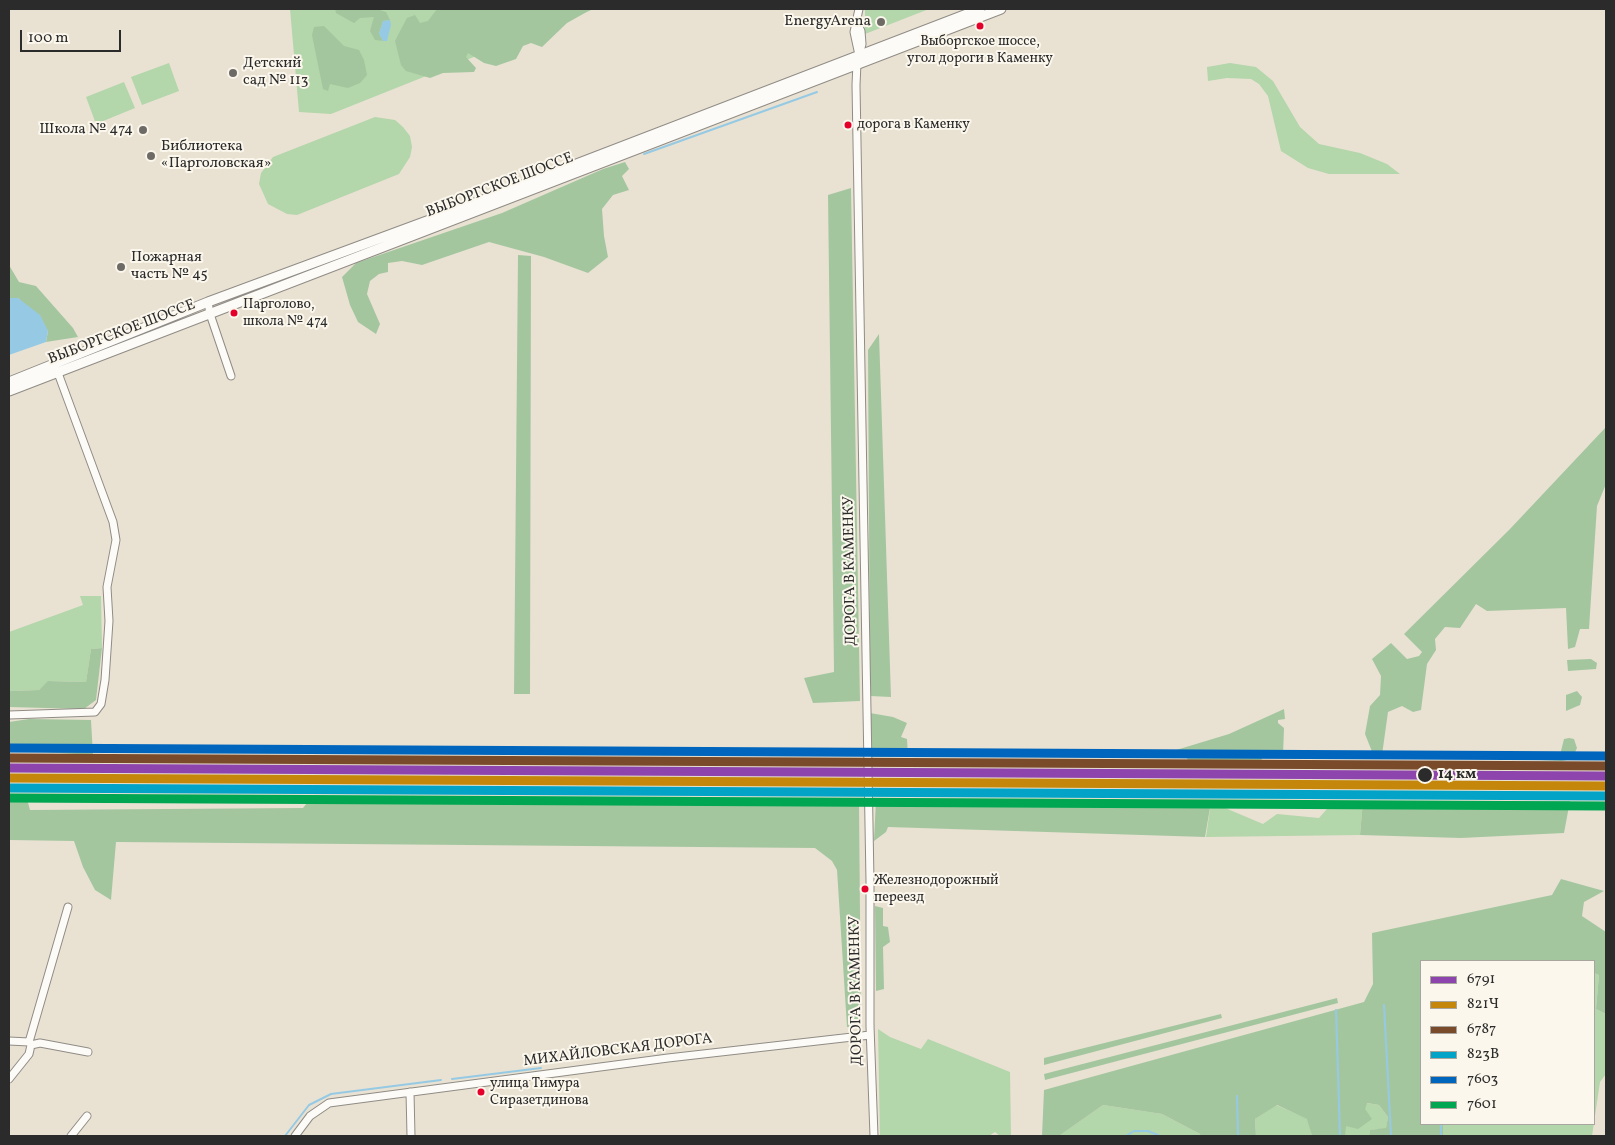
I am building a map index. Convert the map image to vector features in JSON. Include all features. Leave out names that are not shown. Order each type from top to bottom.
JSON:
[{"type":"main road","name":"ВЫБОРГСКОЕ ШОССЕ","points":[[9,391],[210,314],[858,59],[980,9]]},
{"type":"main road","name":"ВЫБОРГСКОЕ ШОССЕ","points":[[9,382],[208,302],[858,59],[1001,9]]},
{"type":"street","name":"ДОРОГА В КАМЕНКУ","points":[[860,9],[856,21],[861,30],[862,44],[858,59],[856,85],[870,881],[870,1035],[874,1136]]},
{"type":"street","points":[[208,302],[210,314],[231,376]]},
{"type":"street","points":[[9,715],[95,712],[101,704],[105,680],[109,621],[107,587],[116,540],[113,522],[58,373]]},
{"type":"street","points":[[9,1079],[29,1054],[30,1044],[68,907]]},
{"type":"street","name":"МИХАЙЛОВСКАЯ ДОРОГА","points":[[295,1136],[310,1116],[329,1103],[668,1058],[870,1035]]},
{"type":"street","points":[[9,1041],[30,1044],[40,1043],[88,1052]]},
{"type":"street","points":[[410,1092],[411,1136]]},
{"type":"street","points":[[71,1136],[87,1116]]},
{"type":"green space","points":[[290,9],[594,9],[331,114],[299,112]]},
{"type":"green space","points":[[335,9],[377,9],[386,12],[390,20],[383,21],[379,33],[383,41],[375,40],[370,31],[374,17],[360,18],[354,23],[336,13]]},
{"type":"green space","points":[[437,9],[592,9],[567,23],[542,47],[531,43],[523,46],[516,59],[496,66],[484,63],[468,53],[466,57],[476,68],[474,72],[443,73],[430,78],[406,71],[401,65],[395,41],[407,18],[415,15],[420,23],[428,21]]},
{"type":"green space","name":"EnergyArena","points":[[865,9],[929,9],[865,34]]},
{"type":"green space","points":[[324,26],[344,46],[359,50],[364,60],[367,75],[360,83],[348,88],[330,84],[328,91],[323,89],[312,35],[314,27]]},
{"type":"green space","points":[[169,63],[179,91],[142,105],[131,77]]},
{"type":"green space","points":[[1230,63],[1256,67],[1273,81],[1300,127],[1319,144],[1360,153],[1387,164],[1400,174],[1329,174],[1308,168],[1281,151],[1268,96],[1259,84],[1251,79],[1227,78],[1208,81],[1207,67]]},
{"type":"green space","points":[[124,82],[135,108],[96,124],[86,97]]},
{"type":"green space","points":[[375,117],[395,120],[410,136],[412,147],[410,157],[399,174],[297,215],[287,214],[268,204],[259,184],[261,173],[273,157]]},
{"type":"green space","points":[[625,162],[629,169],[622,176],[629,190],[613,195],[602,209],[608,257],[588,273],[544,257],[489,242],[422,265],[402,261],[388,263],[388,272],[379,274],[370,281],[367,294],[380,324],[376,334],[358,322],[350,305],[342,277],[356,263],[502,213],[603,169]]},
{"type":"green space","points":[[851,188],[860,701],[813,703],[804,678],[834,672],[828,195]]},
{"type":"green space","points":[[518,255],[531,256],[530,694],[514,694]]},
{"type":"green space","points":[[9,265],[19,282],[36,286],[73,328],[78,337],[46,342],[48,331],[18,298],[9,298]]},
{"type":"green space","points":[[879,334],[891,697],[870,696],[868,350]]},
{"type":"green space","points":[[1606,427],[1606,484],[1597,506],[1589,629],[1580,629],[1575,647],[1568,649],[1566,608],[1487,611],[1476,604],[1460,628],[1445,627],[1435,639],[1436,650],[1427,664],[1421,710],[1413,712],[1402,706],[1388,712],[1382,755],[1373,754],[1365,734],[1370,706],[1380,695],[1381,676],[1372,659],[1391,643],[1407,659],[1419,656],[1422,652],[1404,634],[1509,530]]},
{"type":"green space","points":[[80,596],[101,596],[102,648],[91,649],[86,682],[49,681],[39,690],[9,691],[9,632],[83,605]]},
{"type":"green space","points":[[102,648],[96,700],[84,709],[9,707],[9,691],[39,690],[48,681],[86,682],[91,649]]},
{"type":"green space","points":[[1591,659],[1597,663],[1596,669],[1568,671],[1567,660]]},
{"type":"green space","points":[[1577,691],[1582,697],[1580,705],[1566,711],[1566,695]]},
{"type":"green space","points":[[1284,709],[1285,719],[1278,720],[1278,723],[1284,728],[1283,756],[1276,755],[1273,750],[1268,750],[1260,762],[1188,761],[1186,755],[1164,758],[1163,754],[1229,734]]},
{"type":"green space","points":[[870,713],[893,717],[907,723],[901,737],[907,739],[908,756],[872,757]]},
{"type":"green space","points":[[29,719],[91,720],[93,755],[9,750],[9,722]]},
{"type":"green space","points":[[1564,739],[1574,739],[1577,748],[1572,759],[1562,761],[1539,760],[1538,756],[1560,755]]},
{"type":"green space","points":[[311,798],[859,802],[861,1026],[847,1027],[837,870],[832,861],[815,848],[116,842],[111,900],[95,890],[83,867],[74,841],[9,840],[9,801],[27,799],[30,810],[303,808]]},
{"type":"green space","points":[[876,799],[1211,802],[1205,837],[888,827],[886,832],[874,841]]},
{"type":"green space","points":[[1334,801],[1363,801],[1360,835],[1206,837],[1211,802],[1263,824],[1277,814],[1319,818]]},
{"type":"green space","points":[[1363,801],[1570,801],[1564,833],[1461,838],[1360,835]]},
{"type":"green space","points":[[1561,879],[1604,891],[1584,902],[1582,916],[1606,932],[1606,1014],[1596,1009],[1599,975],[1595,973],[1595,960],[1420,960],[1420,1125],[1443,1125],[1443,1136],[1369,1136],[1370,1130],[1386,1128],[1388,1117],[1379,1105],[1367,1103],[1365,1109],[1372,1119],[1358,1129],[1346,1126],[1345,1136],[1312,1136],[1307,1119],[1277,1105],[1255,1119],[1256,1136],[1201,1136],[1162,1114],[1103,1105],[1059,1136],[1042,1136],[1044,1090],[1364,1002],[1373,984],[1372,933],[1552,895]]},
{"type":"green space","points":[[875,906],[883,908],[883,926],[888,927],[890,942],[883,947],[884,989],[876,991]]},
{"type":"green space","points":[[1595,973],[1599,975],[1596,1009],[1606,1014],[1606,1074],[1600,1082],[1595,1115]]},
{"type":"green space","points":[[1337,998],[1338,1003],[1045,1080],[1044,1074]]},
{"type":"green space","points":[[1221,1014],[1222,1018],[1044,1065],[1044,1058]]},
{"type":"green space","points":[[878,1029],[890,1037],[921,1049],[928,1039],[1010,1072],[1011,1136],[1000,1136],[995,1132],[989,1136],[880,1136]]},
{"type":"green space","points":[[1366,1103],[1379,1105],[1388,1117],[1386,1129],[1370,1130],[1369,1136],[1345,1136],[1345,1126],[1364,1109]]},
{"type":"green space","points":[[1103,1105],[1162,1114],[1200,1134],[1231,1136],[1059,1136]]},
{"type":"green space","points":[[1276,1105],[1308,1119],[1312,1136],[1256,1136],[1255,1119]]},
{"type":"green space","points":[[1443,1125],[1594,1125],[1592,1136],[1443,1136]]},
{"type":"water","points":[[390,20],[391,25],[387,41],[383,41],[379,34],[383,21]]},
{"type":"water","points":[[9,298],[18,298],[40,315],[48,331],[46,342],[9,355]]},
{"type":"waterway","points":[[644,154],[817,92]]},
{"type":"waterway","points":[[1384,1005],[1391,1136]]},
{"type":"waterway","points":[[1336,1010],[1340,1136]]},
{"type":"waterway","points":[[452,1079],[541,1068]]},
{"type":"waterway","points":[[285,1136],[309,1105],[331,1094],[441,1080]]},
{"type":"waterway","points":[[1237,1096],[1238,1136]]},
{"type":"waterway","points":[[1441,1125],[1441,1136]]},
{"type":"waterway","points":[[1126,1136],[1134,1131],[1148,1131],[1160,1136]]},
{"type":"transit line","name":"7603","points":[[9,748],[1606,756]]},
{"type":"transit line","name":"6787","points":[[9,758],[1606,766]]},
{"type":"transit line","name":"6791","points":[[9,768],[1606,776]]},
{"type":"transit line","name":"821Ч","points":[[9,778],[1606,786]]},
{"type":"transit line","name":"823В","points":[[9,788],[1606,796]]},
{"type":"transit line","name":"7601","points":[[9,798],[1606,806]]},
{"type":"place","name":"EnergyArena","points":[[881,22]]},
{"type":"place","name":"Выборгское шоссе, угол дороги в Каменку","points":[[980,26]]},
{"type":"place","name":"Детский сад № 113","points":[[233,73]]},
{"type":"place","name":"дорога в Каменку","points":[[848,125]]},
{"type":"place","name":"Школа № 474","points":[[143,130]]},
{"type":"place","name":"Библиотека «Парголовская»","points":[[151,156]]},
{"type":"place","name":"Пожарная часть № 45","points":[[121,267]]},
{"type":"place","name":"Парголово, школа № 474","points":[[234,313]]},
{"type":"place","name":"14 км","points":[[1425,775]]},
{"type":"place","name":"Железнодорожный переезд","points":[[865,889]]},
{"type":"place","name":"улица Тимура Сиразетдинова","points":[[481,1092]]}]
